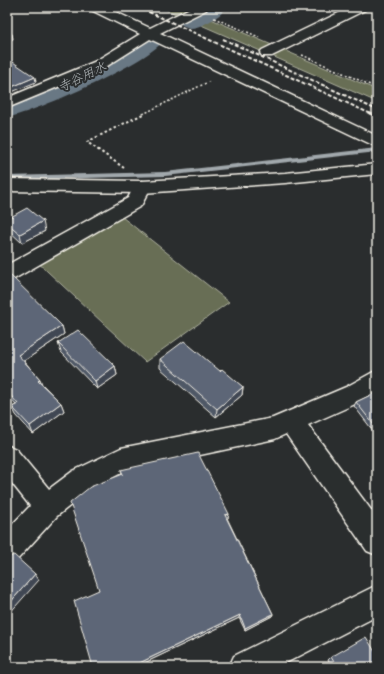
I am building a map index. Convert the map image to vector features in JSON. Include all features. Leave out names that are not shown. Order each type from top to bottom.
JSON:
[{"type":"street","points":[[95,7],[377,142]]},
{"type":"street","points":[[7,103],[99,64],[150,32],[202,7]]},
{"type":"street","points":[[267,53],[361,7]]},
{"type":"street","points":[[7,185],[136,187],[285,178],[377,169]]},
{"type":"street","points":[[7,274],[135,202],[136,187]]},
{"type":"street","points":[[7,550],[47,507],[82,480],[121,460],[274,428],[354,394],[377,380]]},
{"type":"street","points":[[291,421],[377,541]]},
{"type":"street","points":[[7,457],[47,507]]},
{"type":"street","points":[[245,667],[377,600]]},
{"type":"path","points":[[136,187],[131,173],[87,142],[231,72]]},
{"type":"green space","points":[[160,7],[183,7],[377,90],[377,102]]},
{"type":"green space","points":[[117,213],[229,302],[145,362],[34,259]]},
{"type":"building","points":[[7,31],[12,34],[7,36]]},
{"type":"building","points":[[7,58],[35,77],[7,89]]},
{"type":"building","points":[[27,208],[43,221],[20,234],[7,223],[7,219]]},
{"type":"building","points":[[9,274],[62,326],[18,355],[40,379],[38,381],[61,403],[30,426],[12,407],[18,404],[7,391],[7,275]]},
{"type":"building","points":[[78,330],[115,366],[95,381],[58,343]]},
{"type":"building","points":[[184,341],[220,371],[222,369],[243,387],[217,409],[160,359]]},
{"type":"building","points":[[377,392],[377,429],[356,402]]},
{"type":"building","points":[[198,453],[229,514],[225,515],[273,614],[245,628],[240,615],[131,667],[93,667],[74,601],[99,590],[70,503],[90,487],[123,474],[121,470]]},
{"type":"building","points":[[14,555],[35,574],[7,606],[7,558]]},
{"type":"building","points":[[366,637],[377,655],[377,667],[337,667],[331,657]]},
{"type":"waterway","name":"寺谷用水","points":[[199,7],[208,11]]},
{"type":"waterway","name":"寺谷用水","points":[[191,20],[215,7]]},
{"type":"waterway","name":"寺谷用水","points":[[7,109],[64,86],[100,69],[153,38]]},
{"type":"waterway","points":[[7,178],[165,174],[377,150]]},
{"type":"railway","points":[[138,7],[371,114]]},
{"type":"railway","points":[[223,39],[377,110]]},
{"type":"railway","points":[[371,114],[377,117]]}]
